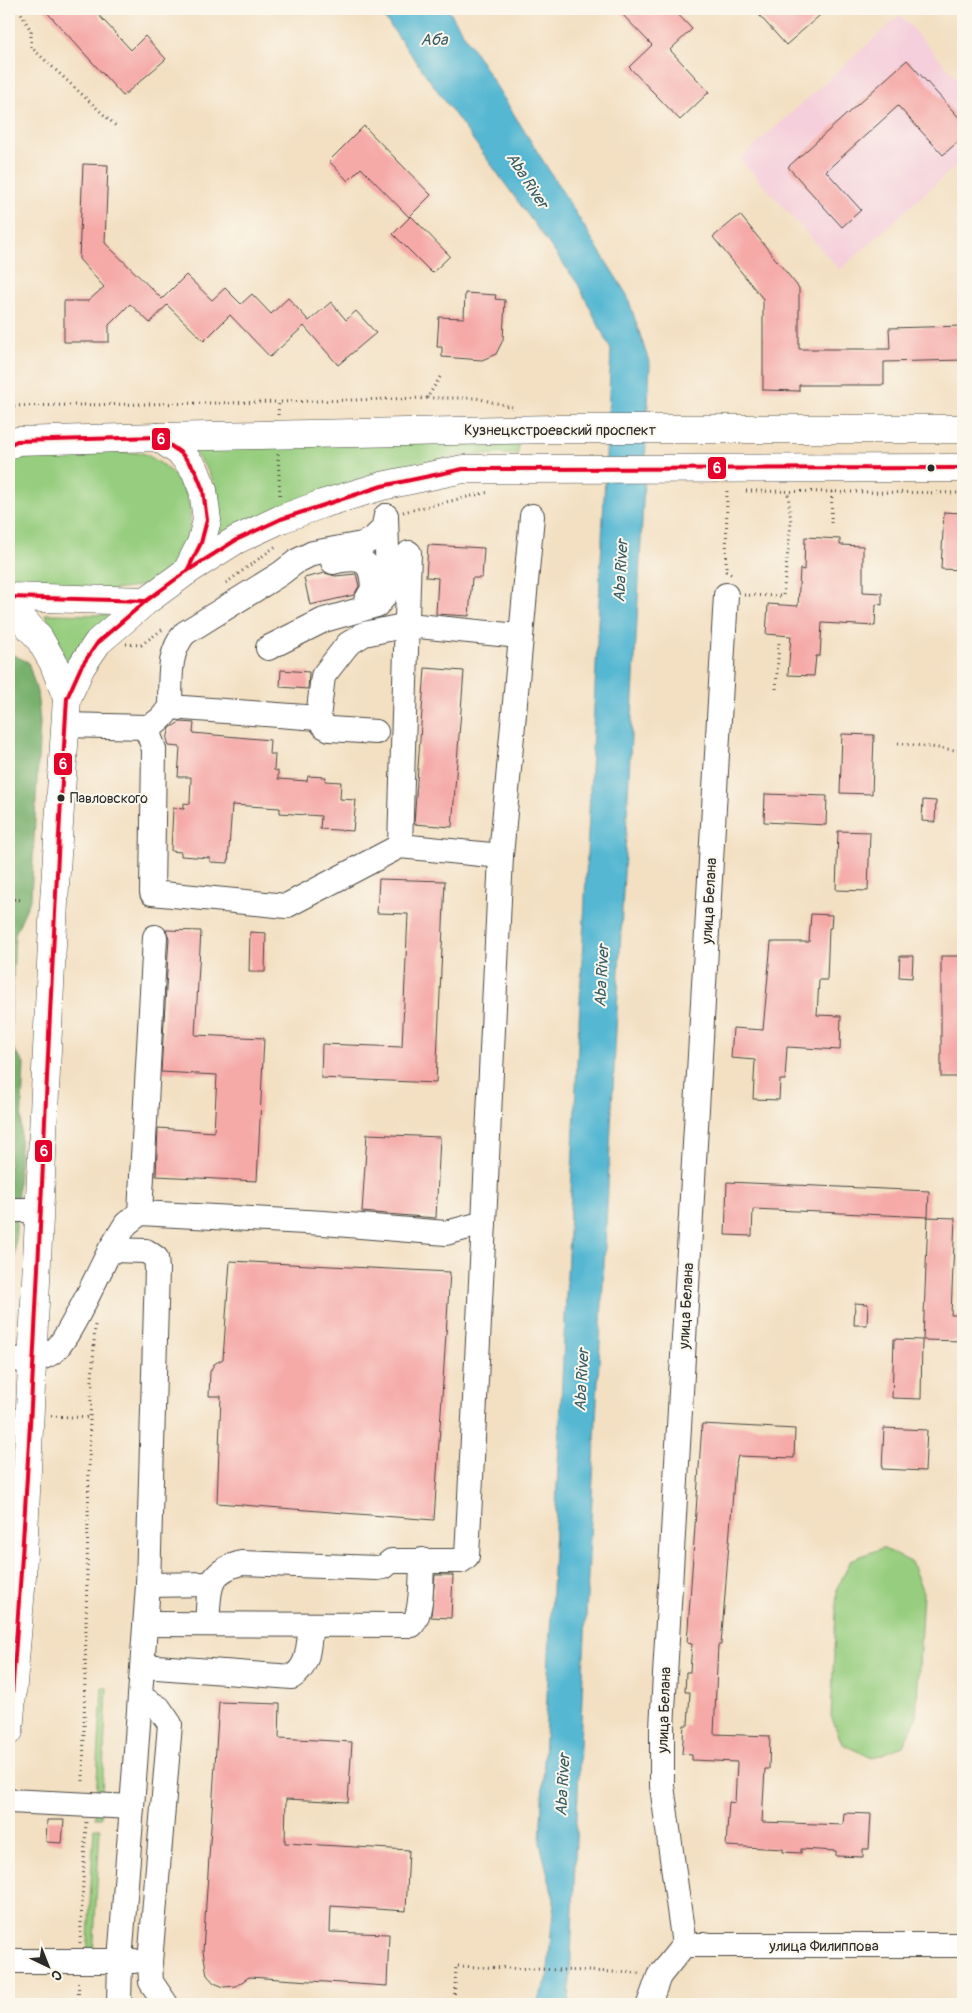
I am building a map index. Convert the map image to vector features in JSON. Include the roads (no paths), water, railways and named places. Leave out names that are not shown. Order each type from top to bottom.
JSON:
[{"type":"main road","name":"Кузнецкстроевский проспект","points":[[12,442],[158,437],[555,429],[963,429]]},
{"type":"main road","points":[[158,437],[181,453],[195,470],[203,490],[207,520],[201,543],[187,571]]},
{"type":"main road","points":[[9,1731],[21,1359],[40,1210],[54,902],[67,698],[81,667],[98,642],[146,601],[187,571],[236,540],[282,519],[322,504],[382,486],[463,469],[963,468]]},
{"type":"main road","points":[[9,597],[146,601]]},
{"type":"main road","points":[[9,604],[39,638],[53,662],[67,698]]},
{"type":"street","points":[[268,648],[324,620],[378,605],[387,594],[386,516],[382,486]]},
{"type":"street","points":[[66,726],[146,727],[154,725],[161,720],[170,707],[172,658],[176,644],[194,627],[280,574],[297,561],[314,553],[362,544],[373,539],[383,529],[386,516]]},
{"type":"street","points":[[207,1624],[211,1584],[225,1568],[241,1564],[376,1568],[384,1567],[391,1561],[461,1561],[468,1551],[501,856],[519,636],[532,516]]},
{"type":"street","points":[[400,846],[409,552]]},
{"type":"street","points":[[280,574],[352,558],[362,560],[369,568],[373,589],[357,610]]},
{"type":"street","name":"улица Белана","points":[[684,1945],[662,1786],[662,1728],[732,587]]},
{"type":"street","points":[[376,732],[330,729],[324,726],[318,718],[323,676],[348,644],[364,634],[408,625],[519,636]]},
{"type":"street","points":[[170,707],[318,718]]},
{"type":"street","points":[[146,727],[154,749],[152,894],[286,906],[400,846],[501,856]]},
{"type":"street","points":[[140,1213],[155,937]]},
{"type":"street","points":[[9,1210],[40,1210]]},
{"type":"street","points":[[21,1359],[54,1351],[66,1334],[110,1250],[126,1224],[140,1213],[324,1223],[446,1233],[484,1223]]},
{"type":"street","points":[[110,1250],[146,1251],[156,1258],[157,1269],[146,1624],[120,1960],[119,2004]]},
{"type":"street","points":[[146,1624],[412,1625],[417,1620],[422,1560]]},
{"type":"street","points":[[148,1585],[211,1584]]},
{"type":"street","points":[[142,1666],[292,1677],[301,1671],[306,1662],[311,1625]]},
{"type":"street","points":[[140,1697],[163,1712],[170,1724],[150,1962],[152,1982],[166,2004]]},
{"type":"street","points":[[9,1801],[132,1807]]},
{"type":"street","points":[[649,2004],[659,1976],[684,1945]]},
{"type":"street","name":"улица Филиппова","points":[[684,1945],[963,1945]]},
{"type":"street","points":[[9,1961],[79,1962],[120,1960],[150,1962]]},
{"type":"water","name":"Аба","points":[[378,9],[448,9],[627,295],[650,365],[583,1675],[569,2004],[536,2004],[547,1980],[554,1900],[540,1843],[611,350],[578,284]]},
{"type":"place","name":"Павловского","points":[[61,798]]},
{"type":"water label","name":"Aba River","points":[[528,180]]},
{"type":"water label","name":"Aba River","points":[[620,571]]},
{"type":"water label","name":"Aba River","points":[[601,976]]},
{"type":"water label","name":"Aba River","points":[[581,1380]]},
{"type":"water label","name":"Aba River","points":[[562,1785]]}]
